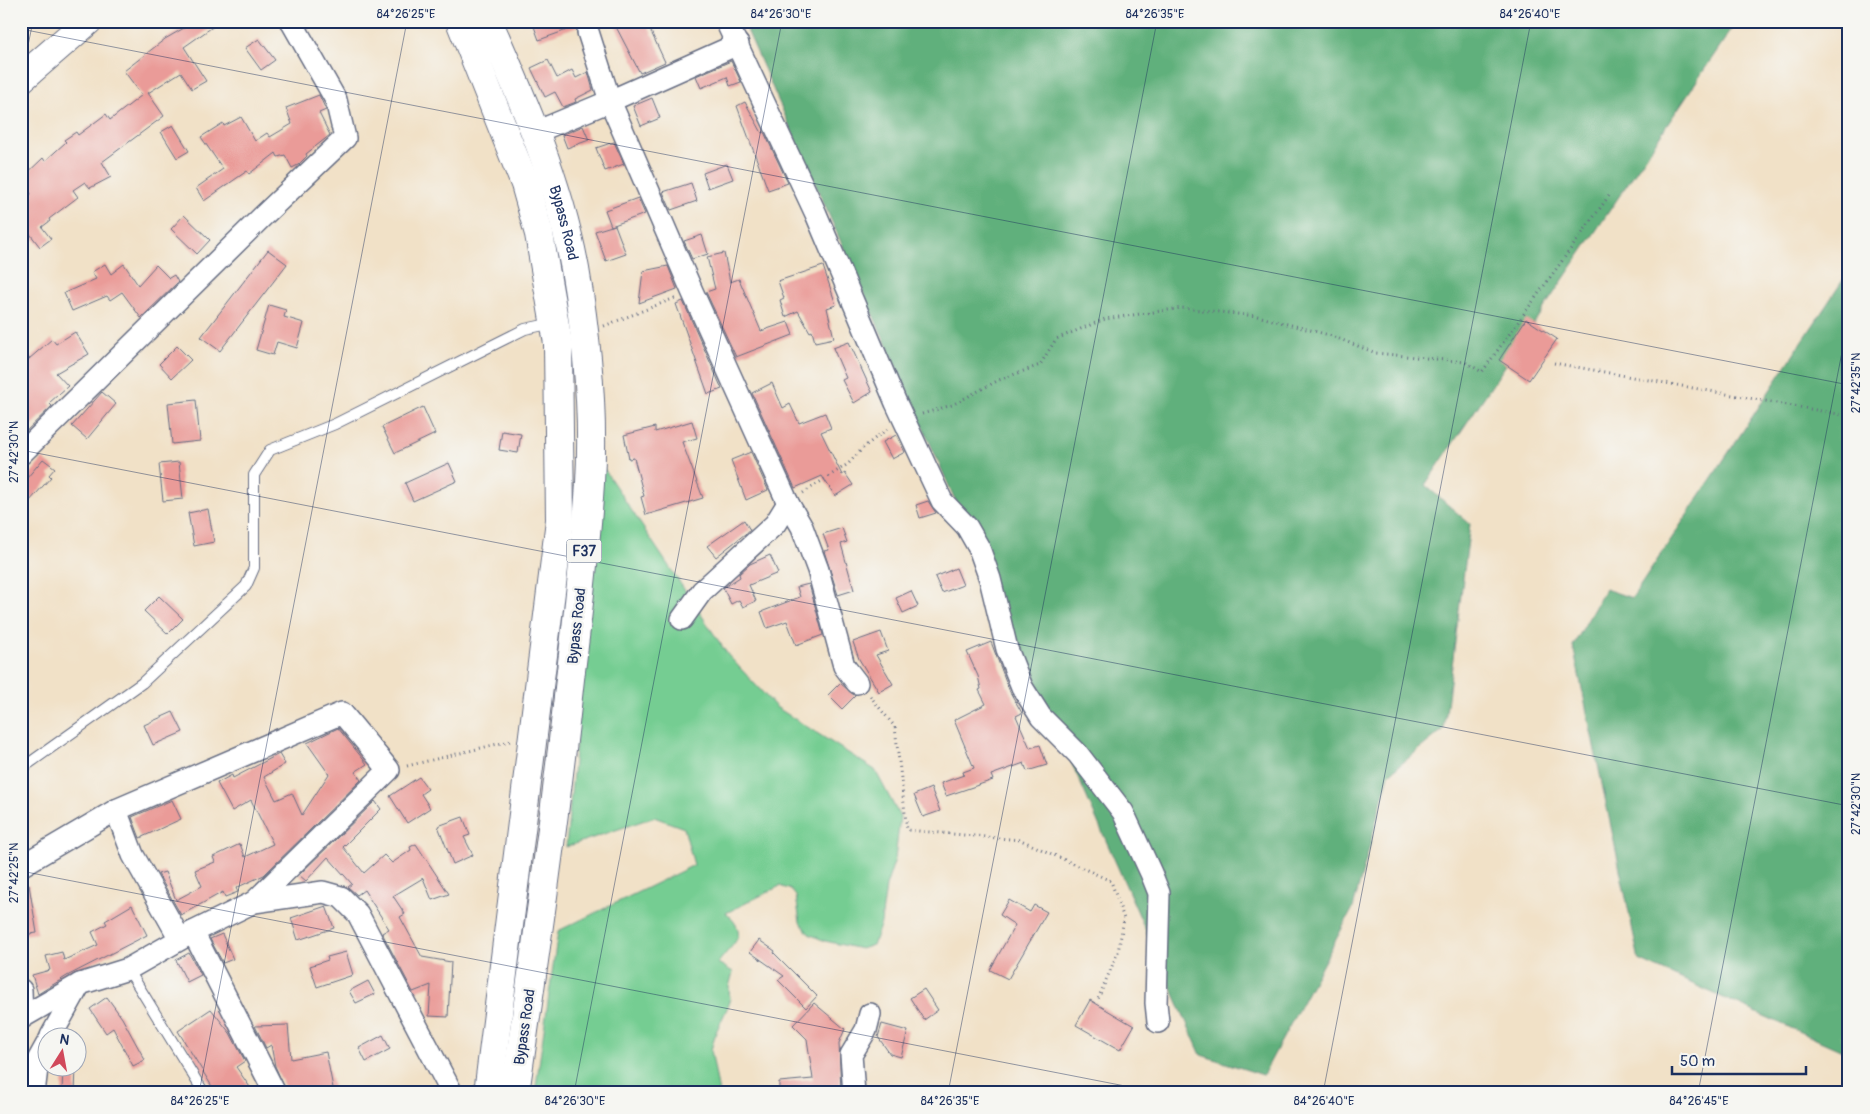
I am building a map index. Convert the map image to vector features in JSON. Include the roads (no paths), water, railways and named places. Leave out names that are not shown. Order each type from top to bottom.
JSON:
[{"type":"main road","points":[[21,79],[88,21]]},
{"type":"main road","name":"Bypass Road","points":[[460,21],[525,184],[539,234],[557,333],[560,520],[488,1093]]},
{"type":"main road","name":"Bypass Road","points":[[488,21],[536,132],[561,206],[575,270],[584,335],[590,452],[582,581],[565,729],[515,1093]]},
{"type":"main road","points":[[557,333],[584,335]]},
{"type":"street","points":[[21,454],[345,138],[336,100],[291,21]]},
{"type":"street","points":[[726,21],[816,214],[904,420],[942,501],[967,527],[979,548],[990,579],[1007,649],[1022,687],[1041,717],[1078,754],[1114,798],[1123,812],[1151,873],[1159,893],[1156,1003],[1158,1022]]},
{"type":"street","points":[[588,32],[610,100],[692,291],[788,503],[802,527],[818,570],[844,666],[857,683]]},
{"type":"street","points":[[536,132],[738,44]]},
{"type":"street","points":[[682,618],[702,591],[775,524],[788,503]]},
{"type":"street","points":[[21,866],[116,810],[342,713],[389,770],[254,902]]},
{"type":"street","points":[[116,810],[133,855],[187,935],[275,1093]]},
{"type":"street","points":[[21,990],[22,1018],[80,984],[128,969],[187,935],[254,902],[323,892],[341,897],[358,914],[452,1093]]},
{"type":"street","points":[[57,1026],[80,984]]},
{"type":"street","points":[[854,1093],[851,1055],[866,1030],[870,1014]]},
{"type":"street","points":[[34,1093],[38,1060]]},
{"type":"lane","points":[[21,769],[142,683],[246,586],[254,568],[254,475],[270,450],[334,424],[525,329],[557,333]]},
{"type":"lane","points":[[128,969],[204,1093]]}]
